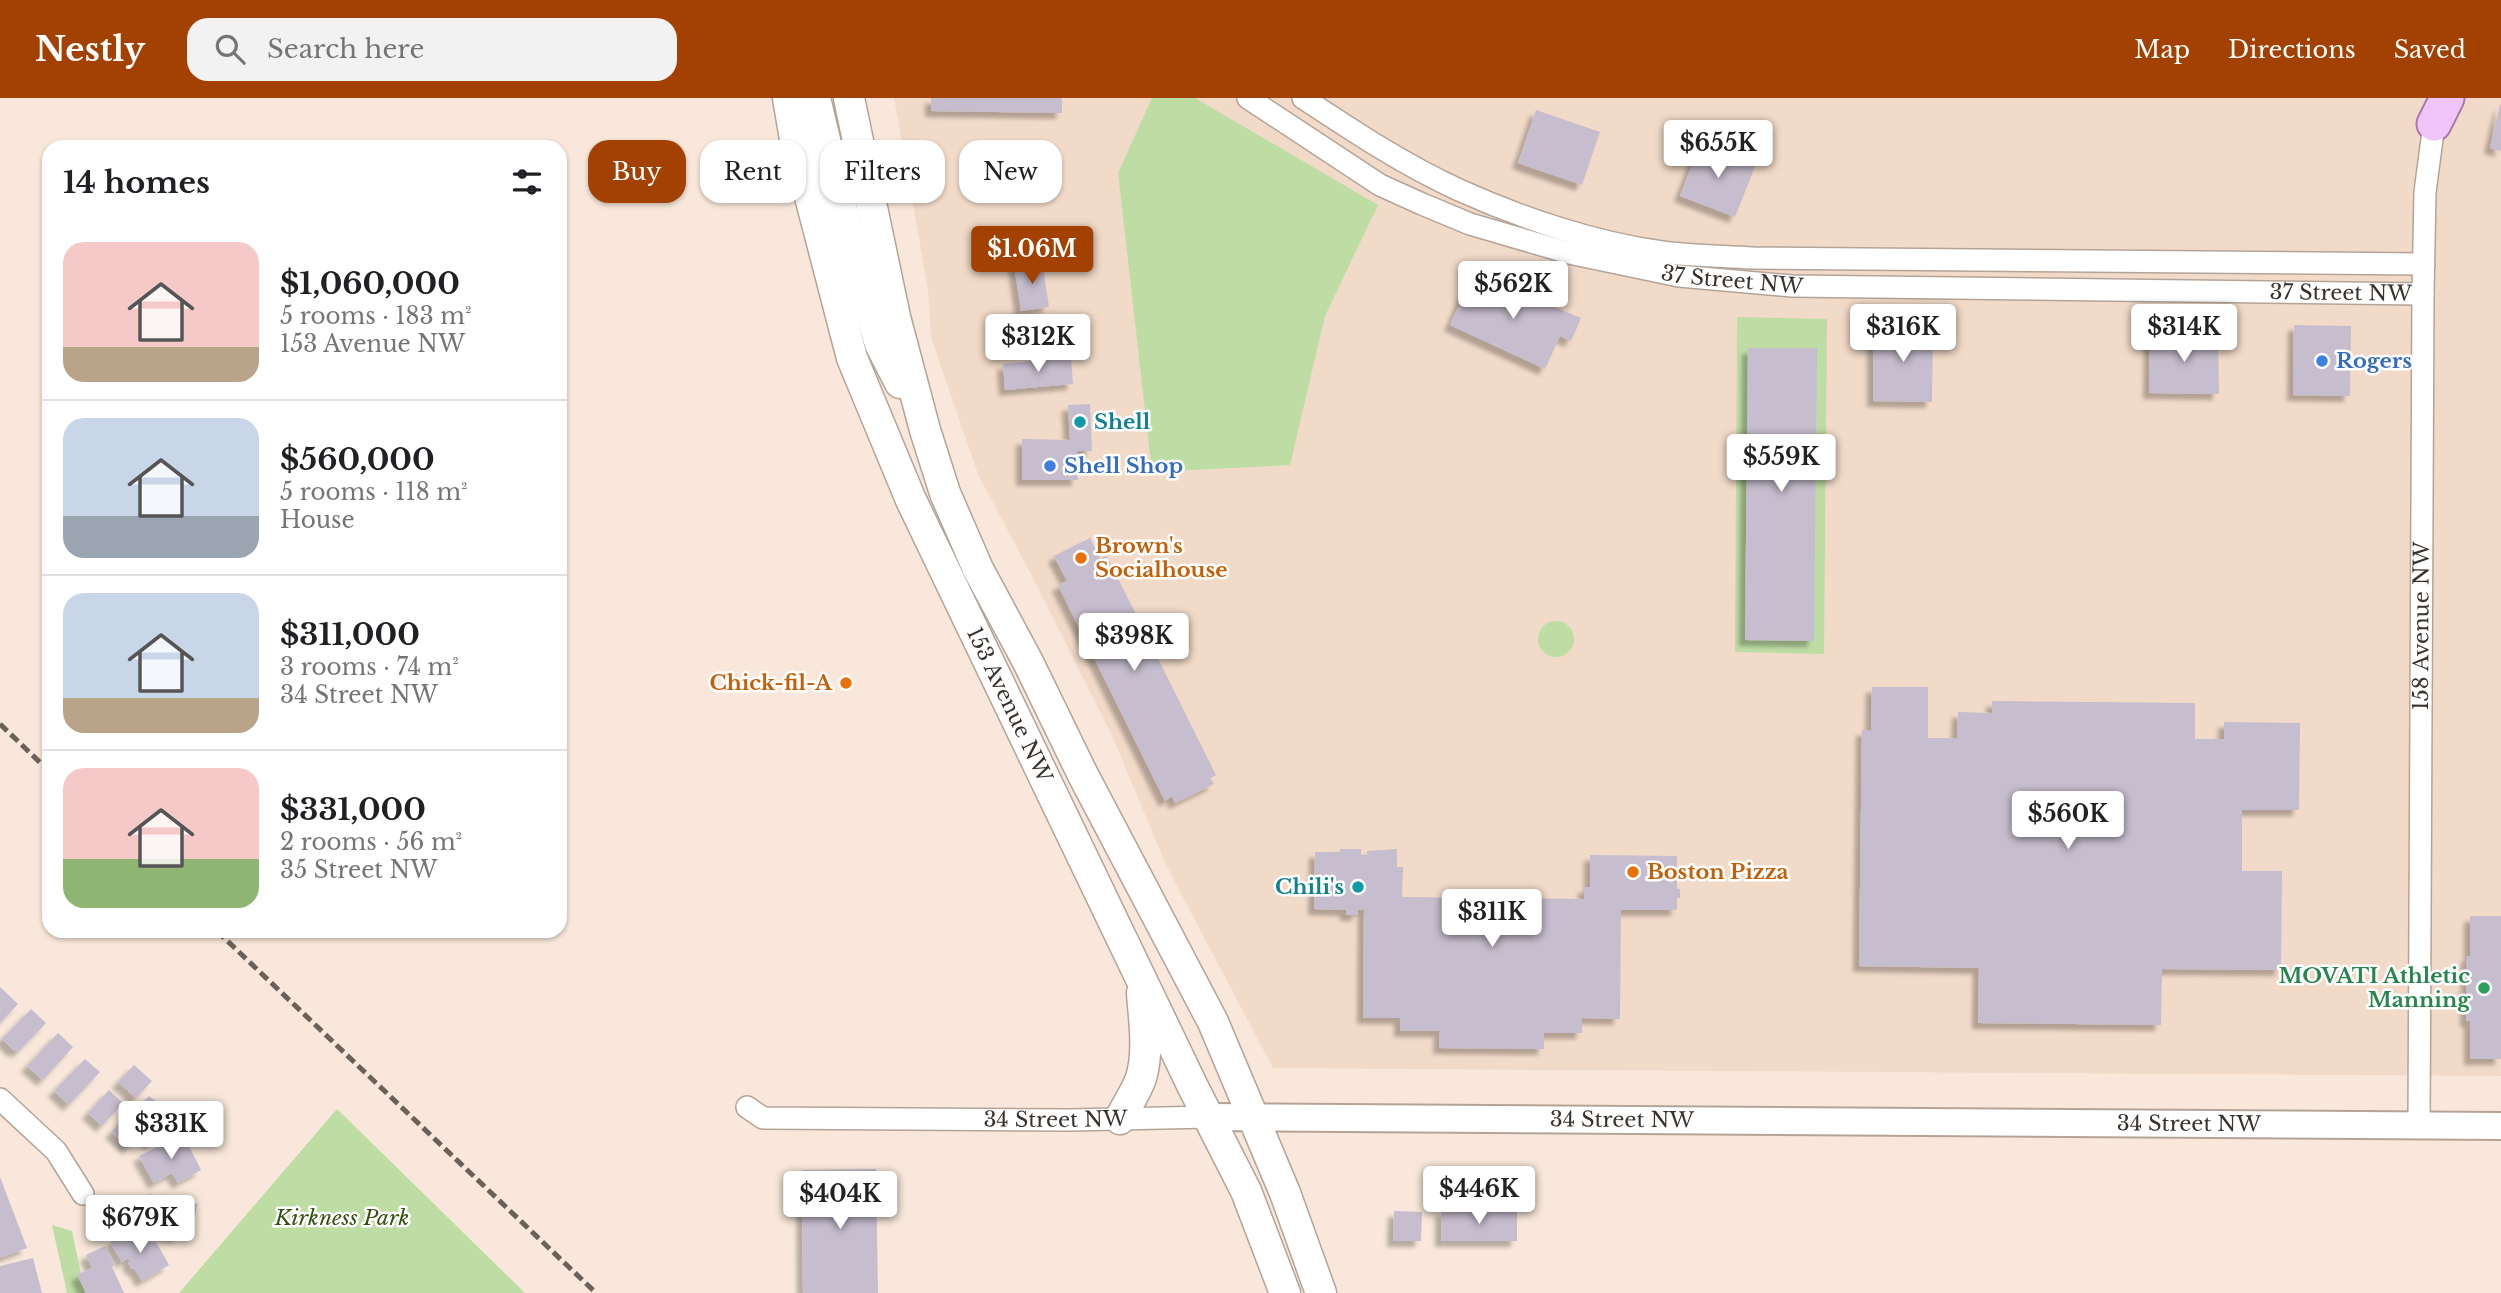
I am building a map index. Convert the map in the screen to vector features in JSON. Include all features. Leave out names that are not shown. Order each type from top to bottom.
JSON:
[{"type":"main road","name":"153 Avenue NW","points":[[788,98],[795,139],[852,358],[925,529],[1246,1191],[1285,1293]]},
{"type":"main road","points":[[815,98],[850,244],[880,344],[925,430]]},
{"type":"main road","name":"153 Avenue NW","points":[[849,98],[895,317],[945,493],[978,569],[1213,1022],[1284,1193],[1321,1293]]},
{"type":"main road","points":[[1120,1119],[1135,1091],[1143,1068],[1145,1031],[1141,975]]},
{"type":"street","name":"37 Street NW","points":[[1248,98],[1381,185],[1470,224],[1569,253],[1679,276],[1792,286],[2423,295]]},
{"type":"street","name":"37 Street NW","points":[[1303,98],[1368,140],[1458,190],[1542,222],[1662,252],[1752,258],[2424,264]]},
{"type":"street","name":"158 Avenue NW","points":[[2419,1126],[2423,295],[2425,192],[2438,107]]},
{"type":"street","points":[[0,1099],[56,1150],[83,1194]]},
{"type":"street","name":"34 Street NW","points":[[747,1107],[762,1118],[1209,1117],[2501,1126]]},
{"type":"shaded area","points":[[894,98],[2501,98],[2501,1076],[1273,1068],[1167,867],[1113,738],[978,474],[931,337],[928,289],[913,203],[945,203],[945,140],[901,140]]},
{"type":"green space","points":[[1152,98],[1195,98],[1378,205],[1325,316],[1290,465],[1152,472],[1118,173]]},
{"type":"green space","points":[[1737,317],[1827,319],[1824,654],[1735,652]]},
{"type":"green space","points":[[1556,621],[1569,626],[1574,639],[1569,652],[1556,657],[1543,652],[1538,639],[1543,626]]},
{"type":"green space","name":"Kirkness Park","points":[[337,1109],[525,1293],[179,1293]]},
{"type":"green space","points":[[52,1225],[72,1231],[85,1293],[67,1293]]},
{"type":"building","points":[[931,98],[1062,98],[1062,113],[931,111]]},
{"type":"building","points":[[2501,105],[2501,151],[2490,148]]},
{"type":"building","points":[[1536,110],[1600,132],[1582,185],[1518,163]]},
{"type":"building","points":[[1700,143],[1756,164],[1735,217],[1680,196]]},
{"type":"building","points":[[1042,260],[1049,307],[1021,311],[1014,264]]},
{"type":"building","points":[[1473,274],[1581,318],[1571,341],[1560,336],[1545,369],[1450,325]]},
{"type":"building","name":"Rogers","points":[[2294,325],[2351,326],[2350,396],[2293,395]]},
{"type":"building","points":[[1873,326],[1933,326],[1932,402],[1873,401]]},
{"type":"building","points":[[2150,335],[2218,335],[2219,394],[2149,393]]},
{"type":"building","points":[[1748,348],[1817,348],[1814,641],[1745,640]]},
{"type":"building","name":"Shell","points":[[1071,357],[1073,384],[1005,390],[1003,364]]},
{"type":"building","name":"Shell Shop","points":[[1090,404],[1092,451],[1077,451],[1078,480],[1022,480],[1022,439],[1070,440],[1068,405]]},
{"type":"building","points":[[1090,538],[1100,558],[1107,556],[1216,775],[1210,778],[1214,784],[1175,803],[1172,796],[1165,801],[1058,585],[1067,581],[1054,556]]},
{"type":"building","points":[[1872,687],[1928,687],[1928,738],[1957,738],[1958,712],[1992,713],[1992,701],[2195,703],[2195,739],[2224,739],[2224,722],[2300,723],[2299,810],[2242,810],[2242,871],[2282,871],[2281,970],[2162,969],[2161,1025],[1978,1023],[1979,968],[1859,966],[1862,730],[1871,730]]},
{"type":"building","points":[[1340,849],[1361,849],[1361,855],[1367,855],[1367,851],[1397,849],[1397,867],[1403,867],[1402,897],[1584,899],[1584,887],[1590,887],[1590,855],[1677,856],[1677,889],[1680,889],[1680,898],[1677,898],[1677,910],[1621,910],[1620,1019],[1582,1018],[1582,1033],[1544,1033],[1544,1049],[1439,1048],[1440,1031],[1400,1031],[1400,1018],[1363,1018],[1364,910],[1358,910],[1358,915],[1346,915],[1346,910],[1314,909],[1315,852],[1340,852]]},
{"type":"building","name":"MOVATI Athletic Manning","points":[[2470,916],[2501,916],[2501,1059],[2470,1059],[2470,1021],[2466,1021]]},
{"type":"building","points":[[0,987],[18,1004],[0,1023]]},
{"type":"building","points":[[31,1009],[46,1023],[18,1052],[16,1049],[14,1051],[2,1039]]},
{"type":"building","points":[[58,1033],[73,1047],[43,1080],[27,1066]]},
{"type":"building","points":[[85,1059],[100,1072],[69,1105],[54,1091]]},
{"type":"building","points":[[134,1065],[152,1081],[136,1098],[118,1082]]},
{"type":"building","points":[[109,1090],[123,1103],[102,1126],[88,1113]]},
{"type":"building","points":[[149,1096],[176,1117],[151,1144],[141,1134],[128,1148],[111,1132]]},
{"type":"building","points":[[183,1134],[201,1170],[178,1183],[172,1173],[154,1183],[139,1156]]},
{"type":"building","points":[[876,1169],[878,1293],[803,1293],[802,1170]]},
{"type":"building","points":[[0,1177],[27,1248],[0,1258]]},
{"type":"building","points":[[148,1194],[197,1204],[192,1231],[180,1229],[178,1237],[148,1231],[150,1219],[144,1218]]},
{"type":"building","points":[[1441,1210],[1517,1210],[1517,1241],[1441,1241]]},
{"type":"building","points":[[1394,1211],[1422,1212],[1421,1241],[1393,1241]]},
{"type":"building","points":[[130,1230],[138,1243],[149,1237],[152,1242],[155,1240],[169,1265],[142,1281],[128,1263],[128,1258],[122,1262],[110,1242]]},
{"type":"building","points":[[105,1246],[124,1293],[86,1293],[77,1275],[92,1268],[86,1255]]},
{"type":"building","points":[[33,1258],[42,1293],[0,1293],[0,1266]]},
{"type":"railway","points":[[0,724],[42,764]]},
{"type":"railway","points":[[224,938],[596,1293]]},
{"type":"place","name":"Rogers","points":[[2322,361]]},
{"type":"place","name":"Shell","points":[[1080,422]]},
{"type":"place","name":"Shell Shop","points":[[1050,466]]},
{"type":"place","name":"Brown's Socialhouse","points":[[1081,558]]},
{"type":"place","name":"Chick-fil-A","points":[[846,683]]},
{"type":"place","name":"Boston Pizza","points":[[1633,872]]},
{"type":"place","name":"Chili's","points":[[1358,887]]},
{"type":"place","name":"MOVATI Athletic Manning","points":[[2484,988]]}]
